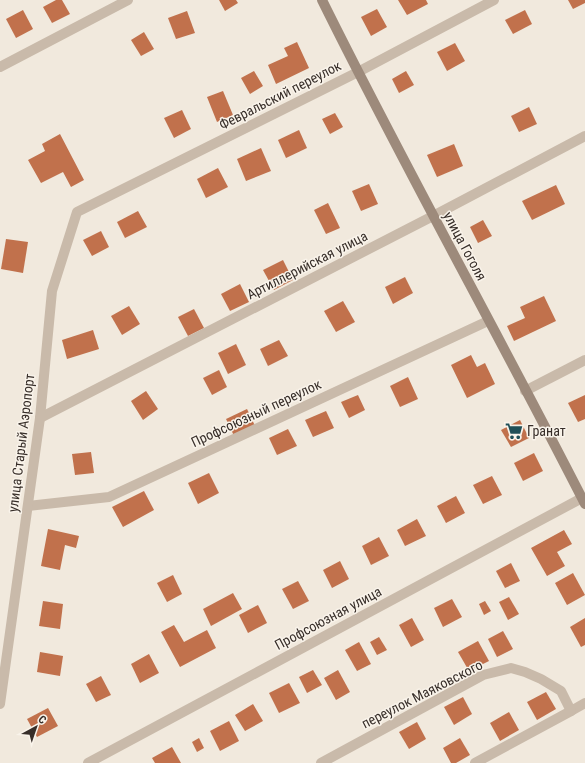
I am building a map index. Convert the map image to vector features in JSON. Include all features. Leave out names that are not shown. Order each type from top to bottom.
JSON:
[{"type":"main road","name":"улица Гоголя","points":[[322,0],[488,321],[583,495]]},
{"type":"street","points":[[0,67],[128,0]]},
{"type":"street","name":"Февральский переулок","points":[[77,212],[358,72],[494,0]]},
{"type":"street","name":"Артиллерийская улица","points":[[40,418],[585,136]]},
{"type":"street","name":"улица Старый Аэропорт","points":[[0,704],[40,418],[52,291],[77,212]]},
{"type":"street","name":"Профсоюзный переулок","points":[[28,506],[109,497],[488,321]]},
{"type":"street","points":[[525,391],[585,360]]},
{"type":"street","name":"Профсоюзная улица","points":[[88,763],[583,495]]},
{"type":"street","name":"переулок Маяковского","points":[[321,763],[483,675],[512,668],[541,679],[561,691],[571,711]]},
{"type":"street","points":[[475,763],[585,702]]},
{"type":"building","points":[[56,0],[62,0],[70,14],[52,23],[43,7]]},
{"type":"building","points":[[219,0],[236,0],[238,3],[225,11]]},
{"type":"building","points":[[398,0],[426,0],[428,4],[407,15]]},
{"type":"building","points":[[568,0],[585,0],[585,3],[573,9]]},
{"type":"building","points":[[377,9],[387,27],[371,36],[361,17]]},
{"type":"building","points":[[23,10],[33,29],[16,38],[6,19]]},
{"type":"building","points":[[525,10],[532,24],[513,34],[505,20]]},
{"type":"building","points":[[187,11],[195,33],[176,39],[168,18]]},
{"type":"building","points":[[144,32],[154,49],[141,56],[131,40]]},
{"type":"building","points":[[297,42],[309,68],[276,84],[268,65],[288,56],[284,48]]},
{"type":"building","points":[[455,43],[465,61],[447,71],[437,52]]},
{"type":"building","points":[[254,71],[263,86],[250,94],[241,78]]},
{"type":"building","points":[[406,71],[414,85],[399,93],[392,79]]},
{"type":"building","points":[[223,91],[233,115],[217,122],[207,97]]},
{"type":"building","points":[[529,107],[537,124],[519,132],[511,116]]},
{"type":"building","points":[[182,110],[191,129],[174,138],[164,118]]},
{"type":"building","points":[[335,113],[343,127],[330,134],[322,119]]},
{"type":"building","points":[[299,130],[307,148],[286,158],[278,140]]},
{"type":"building","points":[[60,134],[84,180],[71,187],[63,172],[41,183],[28,160],[45,151],[42,144]]},
{"type":"building","points":[[454,144],[463,166],[437,177],[427,155]]},
{"type":"building","points":[[261,148],[271,171],[246,181],[237,159]]},
{"type":"building","points":[[218,168],[228,187],[206,198],[197,179]]},
{"type":"building","points":[[369,184],[378,204],[361,211],[352,191]]},
{"type":"building","points":[[556,185],[565,204],[532,220],[522,201]]},
{"type":"building","points":[[328,203],[340,228],[326,234],[314,210]]},
{"type":"building","points":[[138,211],[147,227],[125,238],[117,222]]},
{"type":"building","points":[[483,220],[492,236],[478,243],[470,227]]},
{"type":"building","points":[[101,231],[109,247],[92,256],[83,240]]},
{"type":"building","points":[[6,239],[28,242],[23,273],[1,269]]},
{"type":"building","points":[[283,260],[293,280],[274,290],[263,270]]},
{"type":"building","points":[[405,277],[413,293],[393,304],[385,287]]},
{"type":"building","points":[[240,284],[249,302],[230,311],[221,294]]},
{"type":"building","points":[[544,296],[556,321],[514,341],[507,326],[525,318],[520,307]]},
{"type":"building","points":[[343,301],[355,322],[336,332],[324,311]]},
{"type":"building","points":[[129,306],[140,324],[122,335],[111,316]]},
{"type":"building","points":[[194,309],[204,328],[188,336],[178,317]]},
{"type":"building","points":[[93,330],[99,349],[67,359],[62,340]]},
{"type":"building","points":[[279,340],[288,356],[268,366],[260,349]]},
{"type":"building","points":[[236,344],[246,365],[228,374],[218,353]]},
{"type":"building","points":[[471,355],[477,367],[485,363],[495,384],[467,398],[451,365]]},
{"type":"building","points":[[219,370],[227,387],[212,395],[203,378]]},
{"type":"building","points":[[408,377],[418,399],[400,407],[390,386]]},
{"type":"building","points":[[146,391],[158,409],[143,420],[131,401]]},
{"type":"building","points":[[358,395],[365,410],[349,418],[341,402]]},
{"type":"building","points":[[585,395],[585,419],[578,422],[568,403]]},
{"type":"building","points":[[247,409],[256,428],[235,438],[226,419]]},
{"type":"building","points":[[326,411],[334,428],[313,437],[305,420]]},
{"type":"building","points":[[520,420],[529,438],[511,447],[501,430]]},
{"type":"building","points":[[288,429],[297,446],[277,455],[269,438]]},
{"type":"building","points":[[91,452],[94,473],[75,475],[72,454]]},
{"type":"building","points":[[534,453],[543,471],[523,481],[514,463]]},
{"type":"building","points":[[209,473],[219,493],[198,504],[188,483]]},
{"type":"building","points":[[492,476],[502,495],[483,504],[473,485]]},
{"type":"building","points":[[144,491],[154,510],[123,527],[112,507]]},
{"type":"building","points":[[456,496],[465,513],[446,523],[437,506]]},
{"type":"building","points":[[417,519],[426,536],[405,546],[397,530]]},
{"type":"building","points":[[48,529],[79,536],[76,548],[65,545],[60,570],[41,566]]},
{"type":"building","points":[[564,530],[572,544],[557,552],[565,566],[547,576],[531,548]]},
{"type":"building","points":[[379,537],[389,556],[371,565],[362,546]]},
{"type":"building","points":[[340,561],[349,579],[332,588],[323,570]]},
{"type":"building","points":[[511,563],[520,581],[505,588],[496,571]]},
{"type":"building","points":[[573,573],[585,595],[567,605],[555,583]]},
{"type":"building","points":[[173,575],[182,594],[167,602],[157,583]]},
{"type":"building","points":[[298,581],[309,601],[293,609],[282,589]]},
{"type":"building","points":[[233,593],[242,609],[211,626],[203,609]]},
{"type":"building","points":[[509,597],[519,614],[508,620],[499,602]]},
{"type":"building","points":[[452,599],[462,617],[443,627],[434,608]]},
{"type":"building","points":[[43,601],[63,604],[60,629],[39,626]]},
{"type":"building","points":[[485,601],[491,611],[484,615],[479,604]]},
{"type":"building","points":[[258,605],[267,623],[248,633],[239,615]]},
{"type":"building","points":[[412,618],[424,640],[411,647],[399,625]]},
{"type":"building","points":[[585,618],[585,645],[581,647],[570,627]]},
{"type":"building","points":[[174,625],[184,642],[207,630],[216,648],[180,667],[161,632]]},
{"type":"building","points":[[503,631],[513,649],[497,657],[488,639]]},
{"type":"building","points":[[379,637],[387,650],[377,655],[370,642]]},
{"type":"building","points":[[478,641],[489,661],[469,671],[458,652]]},
{"type":"building","points":[[359,642],[371,664],[357,671],[345,650]]},
{"type":"building","points":[[40,652],[63,656],[60,676],[37,672]]},
{"type":"building","points":[[149,654],[159,673],[140,683],[131,664]]},
{"type":"building","points":[[313,670],[322,685],[307,693],[299,677]]},
{"type":"building","points":[[338,670],[350,692],[336,700],[324,678]]},
{"type":"building","points":[[101,676],[111,695],[96,702],[86,684]]},
{"type":"building","points":[[289,683],[300,703],[279,713],[269,693]]},
{"type":"building","points":[[546,692],[556,709],[537,720],[527,702]]},
{"type":"building","points":[[463,697],[472,714],[454,725],[444,707]]},
{"type":"building","points":[[253,704],[263,721],[245,731],[235,715]]},
{"type":"building","points":[[48,708],[58,726],[37,737],[27,719]]},
{"type":"building","points":[[509,712],[519,730],[500,741],[490,723]]},
{"type":"building","points":[[229,721],[239,741],[220,751],[210,731]]},
{"type":"building","points":[[417,722],[426,739],[409,749],[399,732]]},
{"type":"building","points":[[199,738],[204,748],[197,752],[192,742]]},
{"type":"building","points":[[460,738],[470,755],[456,763],[451,763],[443,748]]},
{"type":"building","points":[[172,747],[181,763],[155,763],[152,758]]},
{"type":"place","name":"Гранат","points":[[514,431]]}]
